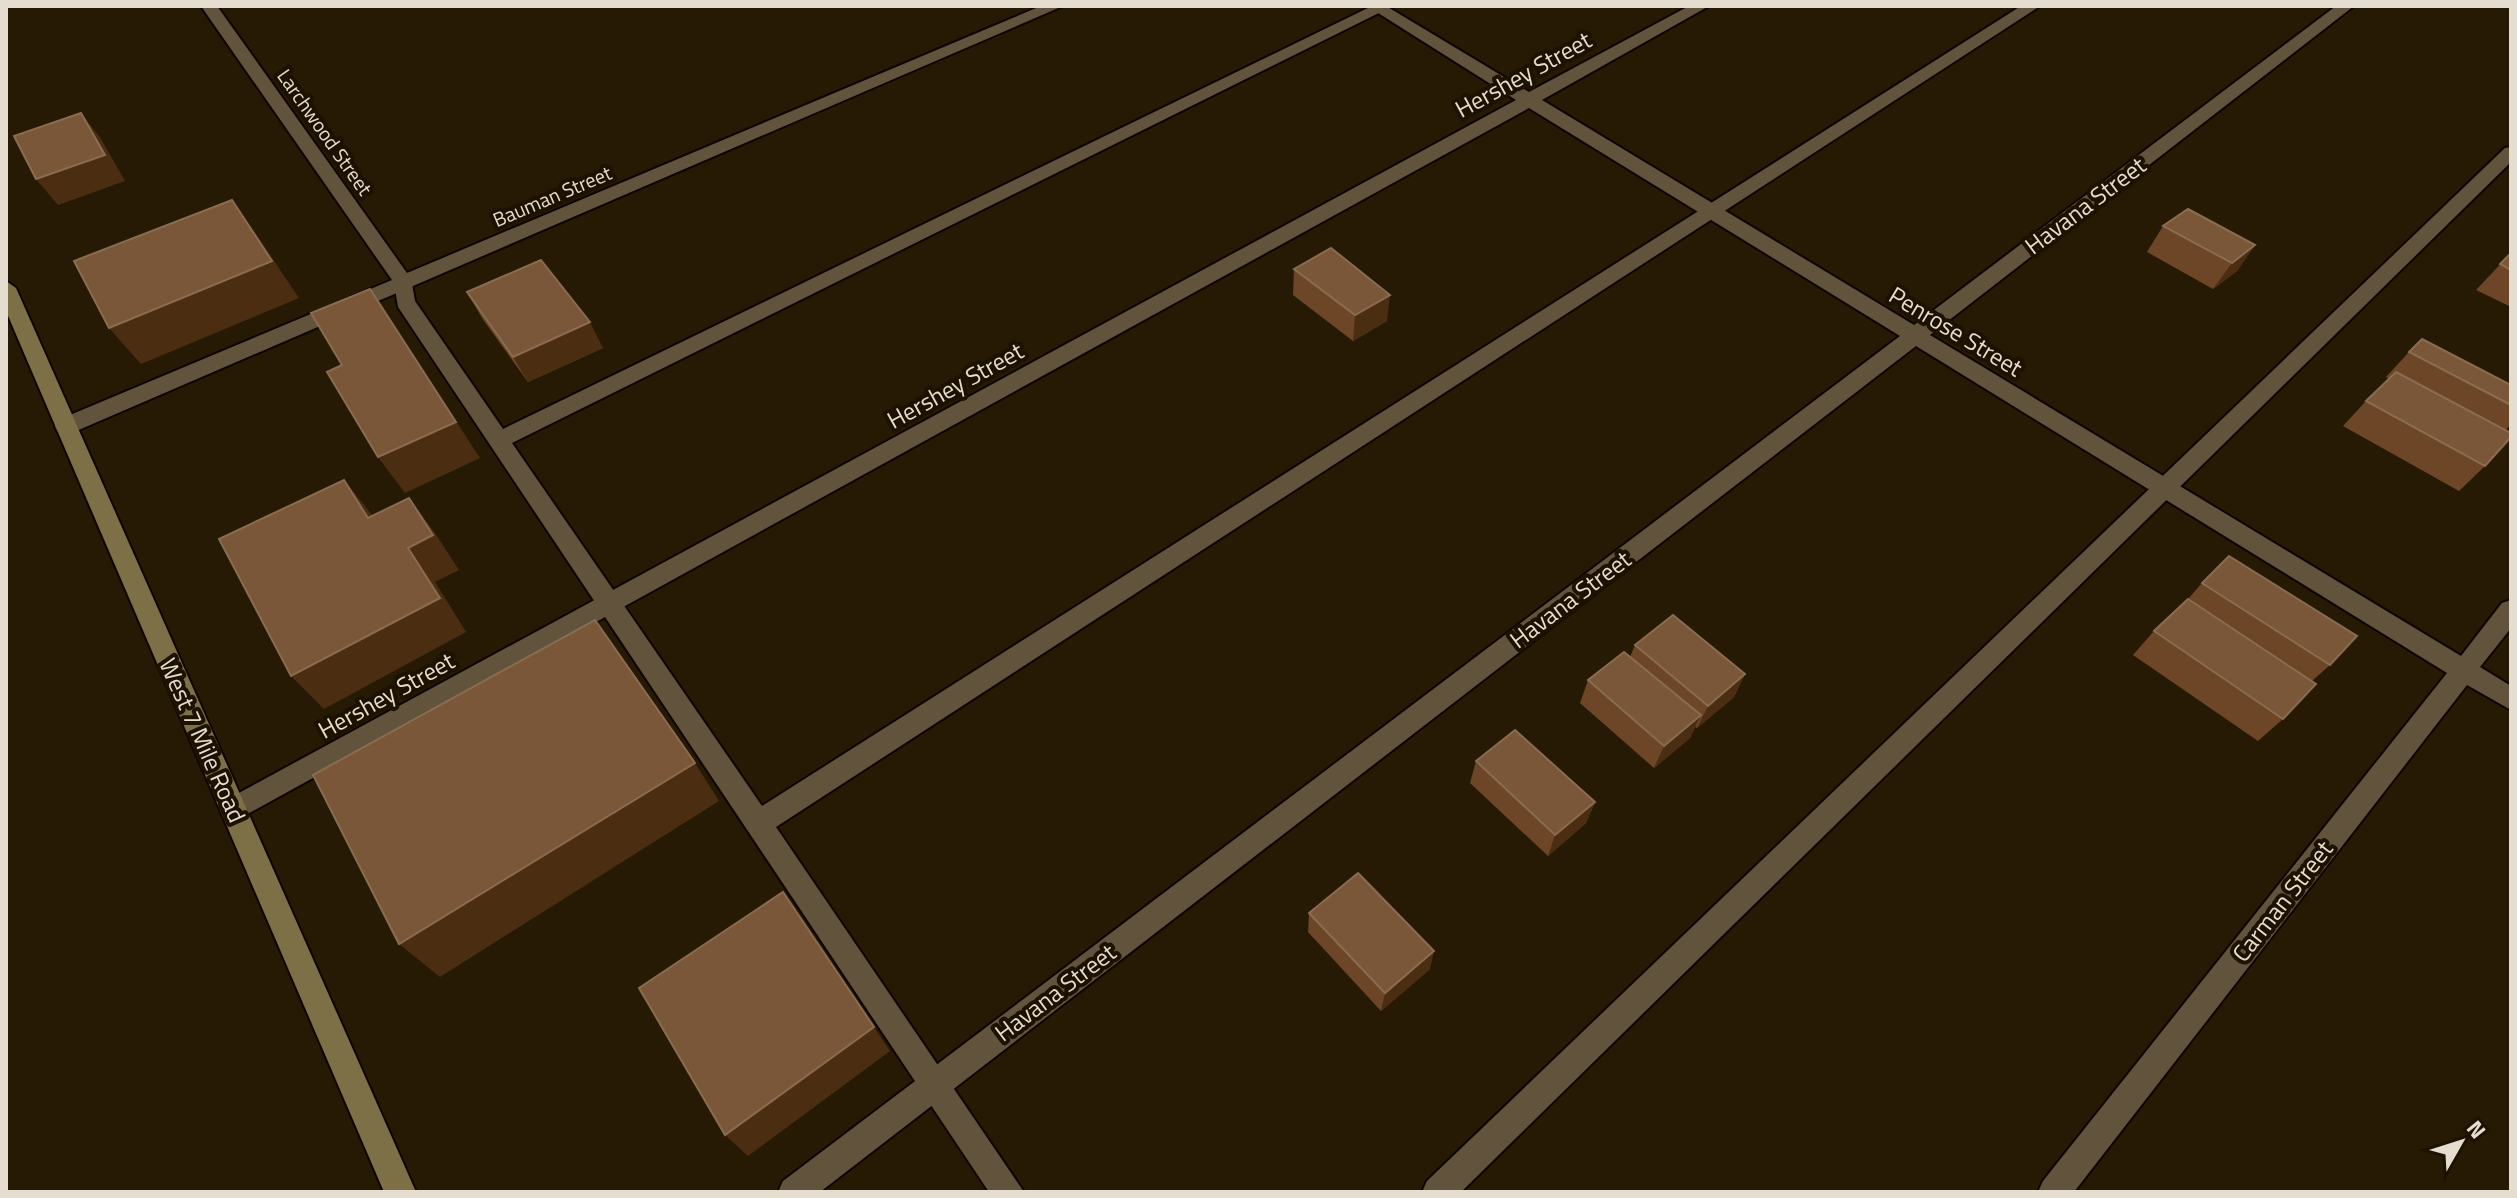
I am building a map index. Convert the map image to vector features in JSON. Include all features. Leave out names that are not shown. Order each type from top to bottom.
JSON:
[{"type":"main road","name":"West 7 Mile Road","points":[[6,288],[400,1192]]},
{"type":"street","name":"Larchwood Street","points":[[209,6],[404,283],[405,302],[1008,1192]]},
{"type":"street","name":"Bauman Street","points":[[66,426],[1055,6]]},
{"type":"street","name":"Hershey Street","points":[[233,809],[1701,6]]},
{"type":"street","points":[[757,824],[1708,210],[2032,6]]},
{"type":"street","name":"Havana Street","points":[[794,1192],[2346,6]]},
{"type":"street","name":"Penrose Street","points":[[1380,7],[1529,101],[2511,699]]},
{"type":"street","points":[[498,441],[1380,7]]},
{"type":"street","points":[[1438,1192],[2511,152]]},
{"type":"street","name":"Carman Street","points":[[2054,1192],[2511,610]]},
{"type":"building","points":[[81,113],[105,155],[36,179],[14,136]]},
{"type":"building","points":[[232,200],[272,261],[109,328],[74,261]]},
{"type":"building","points":[[2188,209],[2255,245],[2232,263],[2163,226]]},
{"type":"building","points":[[1331,248],[1390,295],[1355,315],[1294,269]]},
{"type":"building","points":[[2511,253],[2511,270],[2500,264]]},
{"type":"building","points":[[541,260],[590,322],[513,357],[467,292]]},
{"type":"building","points":[[370,289],[456,422],[378,457],[327,372],[342,365],[311,313]]},
{"type":"building","points":[[2422,339],[2511,385],[2511,405],[2409,352]]},
{"type":"building","points":[[2396,372],[2511,433],[2511,437],[2485,466],[2366,401]]},
{"type":"building","points":[[344,480],[368,518],[409,498],[433,535],[408,548],[440,598],[291,676],[219,539]]},
{"type":"building","points":[[2229,556],[2357,636],[2330,665],[2202,583]]},
{"type":"building","points":[[2188,599],[2316,684],[2283,719],[2154,631]]},
{"type":"building","points":[[1673,615],[1745,674],[1708,706],[1635,645]]},
{"type":"building","points":[[595,620],[695,763],[399,944],[313,775]]},
{"type":"building","points":[[1624,652],[1701,715],[1664,746],[1588,680]]},
{"type":"building","points":[[1515,730],[1595,802],[1555,835],[1476,761]]},
{"type":"building","points":[[1358,873],[1434,951],[1385,993],[1309,913]]},
{"type":"building","points":[[783,892],[874,1027],[725,1135],[639,988]]}]
